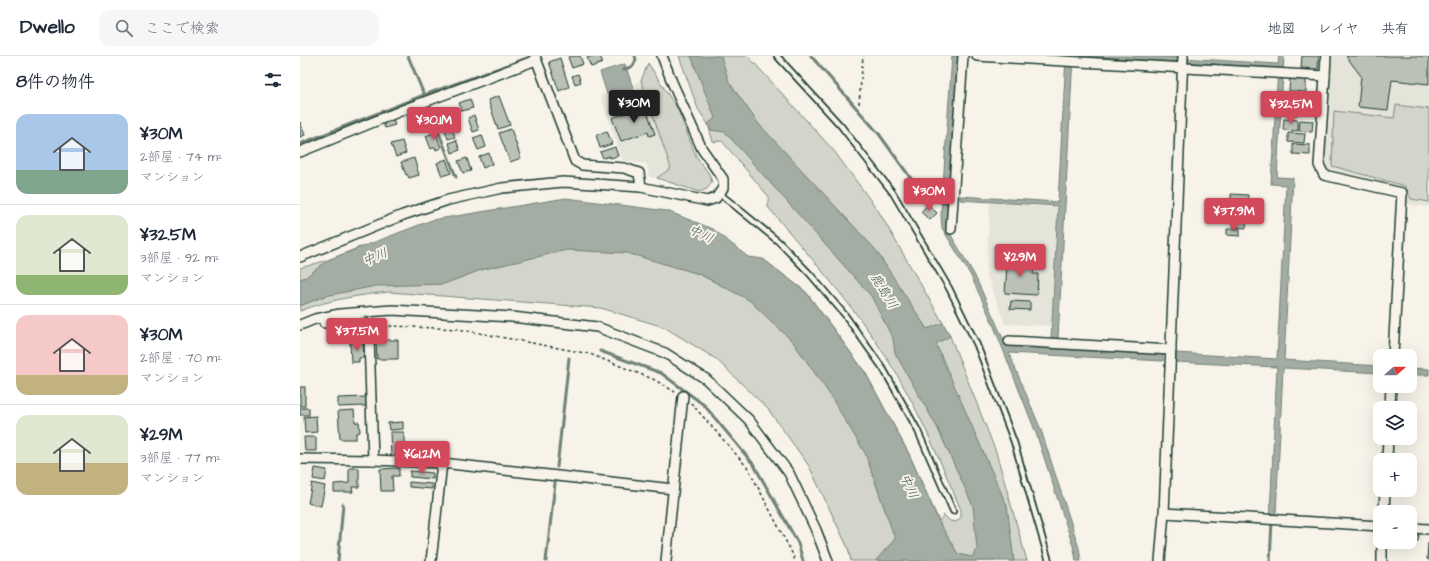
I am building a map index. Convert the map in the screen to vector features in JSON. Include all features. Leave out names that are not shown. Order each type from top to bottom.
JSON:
[{"type":"street","points":[[300,257],[403,215],[448,200],[502,188],[563,182],[641,186],[707,201],[716,198],[723,188],[723,179],[702,149],[662,56]]},
{"type":"street","points":[[951,229],[963,56]]},
{"type":"street","points":[[977,56],[1325,76]]},
{"type":"street","points":[[1160,561],[1164,513],[1183,56]]},
{"type":"street","points":[[1326,56],[1319,165],[1324,175],[1402,193],[1393,349]]},
{"type":"street","points":[[300,152],[536,58],[575,161],[582,164],[624,168],[639,173],[641,186]]},
{"type":"street","points":[[300,325],[315,319],[340,314],[392,310],[512,317],[596,327],[666,353],[706,379],[749,420],[789,473],[816,530],[828,561]]},
{"type":"street","points":[[300,325],[308,326],[333,321],[363,322],[368,326],[371,333],[369,338],[373,460]]},
{"type":"street","points":[[1009,341],[1171,350]]},
{"type":"street","points":[[666,561],[683,396]]},
{"type":"street","points":[[300,458],[442,463],[673,489]]},
{"type":"street","points":[[431,561],[442,463]]},
{"type":"street","points":[[1164,513],[1373,526]]},
{"type":"street","points":[[1417,529],[1429,530]]},
{"type":"street","points":[[1382,549],[1382,561]]},
{"type":"lane","points":[[777,56],[841,126],[893,193],[949,288],[977,345],[1014,442],[1049,561]]},
{"type":"lane","points":[[720,193],[779,242],[810,274],[845,315],[884,370],[917,429],[953,511]]},
{"type":"path","points":[[859,104],[863,56]]},
{"type":"path","points":[[371,333],[391,326],[458,329],[590,354],[656,380],[683,396],[696,407],[748,468],[795,561]]},
{"type":"shaded area","points":[[679,56],[700,56],[874,285],[948,428],[994,561],[952,561],[763,259],[806,292],[865,372],[909,454],[939,521],[944,515],[950,521],[956,522],[961,517],[961,510],[927,432],[897,375],[873,337],[845,299],[768,207],[769,197],[722,141],[713,142],[708,124],[698,109]]},
{"type":"shaded area","points":[[712,56],[748,56],[834,151],[879,212],[950,336],[996,452],[1027,561],[1010,561],[928,355],[752,131]]},
{"type":"shaded area","points":[[1329,56],[1429,56],[1429,207],[1406,204],[1403,191],[1324,172],[1321,164]]},
{"type":"shaded area","points":[[648,63],[678,110],[696,156],[709,174],[712,182],[707,189],[699,192],[657,178],[671,168],[641,81]]},
{"type":"shaded area","points":[[641,81],[671,168],[657,178],[649,177],[647,164],[623,161],[600,95]]},
{"type":"shaded area","points":[[1396,105],[1429,109],[1429,202],[1411,199],[1405,186],[1332,166],[1334,111],[1394,118]]},
{"type":"shaded area","points":[[990,203],[1057,207],[1051,326],[1005,324],[986,273]]},
{"type":"shaded area","points":[[594,226],[807,324],[929,561],[851,561],[848,548],[809,466],[768,409],[716,359],[664,327],[601,308],[389,292],[344,298],[300,311],[300,298]]},
{"type":"shaded area","points":[[360,247],[300,285],[300,268],[328,260]]},
{"type":"water","points":[[691,56],[721,56],[729,82],[758,123],[875,249],[927,329],[943,323],[950,336],[936,344],[1007,506],[1014,561],[877,561],[876,560],[895,539],[865,453],[828,392],[793,342],[749,300],[699,274],[627,253],[567,250],[481,270],[444,284],[376,286],[325,296],[300,306],[300,279],[306,277],[328,260],[432,220],[566,198],[667,211],[713,229],[748,257],[763,259],[806,292],[865,372],[909,454],[939,522],[958,554],[972,557],[977,549],[973,506],[937,427],[895,353],[893,339],[871,296],[725,132],[710,130],[708,124],[715,118]]},
{"type":"water","points":[[952,56],[958,56],[948,230],[975,276],[1006,345],[1163,353],[1163,361],[1009,353],[1041,430],[1079,548],[1081,561],[1076,561],[1074,549],[1036,433],[993,324],[971,276],[942,228],[941,214]]},
{"type":"water","points":[[1066,56],[1073,56],[1058,339],[1051,339],[1058,206],[960,200],[960,196],[1058,202]]},
{"type":"water","points":[[1080,56],[1150,56],[1278,64],[1279,56],[1284,56],[1277,177],[1293,178],[1284,360],[1373,366],[1373,373],[1283,368],[1276,514],[1270,514],[1277,367],[1176,362],[1176,353],[1277,359],[1286,185],[1271,184],[1278,68]]},
{"type":"water","points":[[625,64],[638,103],[621,109],[616,92],[607,94],[600,72]]},
{"type":"water","points":[[1417,368],[1429,369],[1429,375],[1417,375]]},
{"type":"building","points":[[580,56],[583,64],[572,68],[568,57]]},
{"type":"building","points":[[592,56],[600,56],[603,63],[591,67],[587,58]]},
{"type":"building","points":[[1302,56],[1319,56],[1318,69],[1301,68]]},
{"type":"building","points":[[1346,56],[1429,56],[1429,84],[1392,80],[1388,110],[1358,107],[1361,76]]},
{"type":"building","points":[[560,58],[569,87],[559,91],[549,62]]},
{"type":"building","points":[[578,74],[581,82],[575,84],[572,76]]},
{"type":"building","points":[[1290,78],[1306,79],[1306,92],[1289,91]]},
{"type":"building","points":[[1291,94],[1302,95],[1301,104],[1291,103]]},
{"type":"building","points":[[499,96],[510,125],[498,129],[488,100]]},
{"type":"building","points":[[470,99],[473,108],[462,111],[459,103]]},
{"type":"building","points":[[1284,105],[1298,106],[1297,115],[1283,114]]},
{"type":"building","points":[[645,106],[655,134],[649,136],[648,132],[621,141],[612,118]]},
{"type":"building","points":[[426,108],[432,125],[423,128],[417,112]]},
{"type":"building","points":[[447,110],[451,121],[443,124],[439,112]]},
{"type":"building","points":[[474,115],[479,130],[473,132],[468,118]]},
{"type":"building","points":[[1284,119],[1298,120],[1298,131],[1283,130]]},
{"type":"building","points":[[393,120],[395,125],[385,128],[383,123]]},
{"type":"building","points":[[1300,120],[1313,121],[1312,132],[1299,131]]},
{"type":"building","points":[[300,122],[305,135],[300,137]]},
{"type":"building","points":[[452,128],[455,137],[448,139],[445,130]]},
{"type":"building","points":[[511,129],[521,158],[510,162],[499,133]]},
{"type":"building","points":[[607,131],[612,144],[600,148],[596,135]]},
{"type":"building","points":[[436,132],[441,148],[436,150],[435,147],[431,149],[426,136]]},
{"type":"building","points":[[1288,133],[1305,134],[1304,143],[1288,142]]},
{"type":"building","points":[[482,135],[486,147],[478,150],[473,138]]},
{"type":"building","points":[[456,140],[460,150],[452,153],[449,143]]},
{"type":"building","points":[[402,141],[406,153],[396,157],[391,144]]},
{"type":"building","points":[[1293,144],[1310,145],[1310,155],[1293,154]]},
{"type":"building","points":[[615,147],[618,156],[603,158],[600,152]]},
{"type":"building","points":[[489,153],[492,164],[483,168],[479,157]]},
{"type":"building","points":[[414,158],[419,175],[409,178],[407,174],[406,175],[401,162]]},
{"type":"building","points":[[467,158],[471,171],[463,173],[458,161]]},
{"type":"building","points":[[446,159],[451,173],[442,176],[437,163]]},
{"type":"building","points":[[1231,194],[1248,195],[1247,207],[1253,208],[1253,214],[1247,214],[1246,228],[1233,227],[1234,203],[1231,203]]},
{"type":"building","points":[[928,204],[937,213],[930,220],[921,212]]},
{"type":"building","points":[[1227,229],[1240,229],[1240,236],[1227,235]]},
{"type":"building","points":[[1008,251],[1016,251],[1015,268],[1034,269],[1033,274],[1038,274],[1037,295],[1005,293]]},
{"type":"building","points":[[1011,301],[1030,302],[1030,310],[1010,309]]},
{"type":"building","points":[[376,340],[398,340],[398,359],[377,359]]},
{"type":"building","points":[[350,343],[363,343],[364,358],[359,358],[359,362],[351,362]]},
{"type":"building","points":[[300,387],[305,387],[305,406],[300,406]]},
{"type":"building","points":[[366,397],[366,406],[338,407],[338,398]]},
{"type":"building","points":[[300,408],[309,408],[309,415],[300,415]]},
{"type":"building","points":[[354,410],[355,422],[359,422],[360,432],[356,433],[356,439],[340,439],[338,411]]},
{"type":"building","points":[[316,416],[317,432],[305,433],[304,417]]},
{"type":"building","points":[[403,422],[403,429],[389,430],[388,423]]},
{"type":"building","points":[[390,432],[404,432],[404,445],[411,445],[411,454],[401,455],[401,458],[391,458]]},
{"type":"building","points":[[304,437],[316,437],[316,451],[305,451]]},
{"type":"building","points":[[315,468],[327,470],[325,481],[313,479]]},
{"type":"building","points":[[349,468],[359,468],[359,487],[352,487],[353,492],[334,492],[334,484],[349,483]]},
{"type":"building","points":[[399,468],[399,476],[392,476],[393,491],[381,491],[380,469]]},
{"type":"building","points":[[410,471],[433,473],[433,479],[410,477]]},
{"type":"building","points":[[409,482],[432,484],[432,489],[409,487]]},
{"type":"building","points":[[312,483],[325,486],[321,506],[308,503]]},
{"type":"building","points":[[1429,543],[1429,560],[1427,559]]},
{"type":"waterway","points":[[408,56],[425,97]]},
{"type":"waterway","points":[[300,144],[424,95],[533,56]]},
{"type":"waterway","points":[[623,70],[633,66],[636,60],[635,56]]},
{"type":"waterway","points":[[811,56],[879,134],[925,198],[946,203]]},
{"type":"waterway","points":[[427,102],[456,177]]},
{"type":"waterway","points":[[600,351],[661,373],[704,405],[754,465],[798,543],[803,561]]},
{"type":"waterway","points":[[557,467],[569,358]]},
{"type":"waterway","points":[[546,561],[555,483]]},
{"type":"waterway","points":[[338,561],[343,504]]},
{"type":"waterway","points":[[1270,561],[1272,521]]},
{"type":"water label","name":"中川","points":[[701,234]]},
{"type":"water label","name":"中川","points":[[375,257]]},
{"type":"water label","name":"鹿島川","points":[[884,291]]},
{"type":"water label","name":"中川","points":[[909,486]]}]
